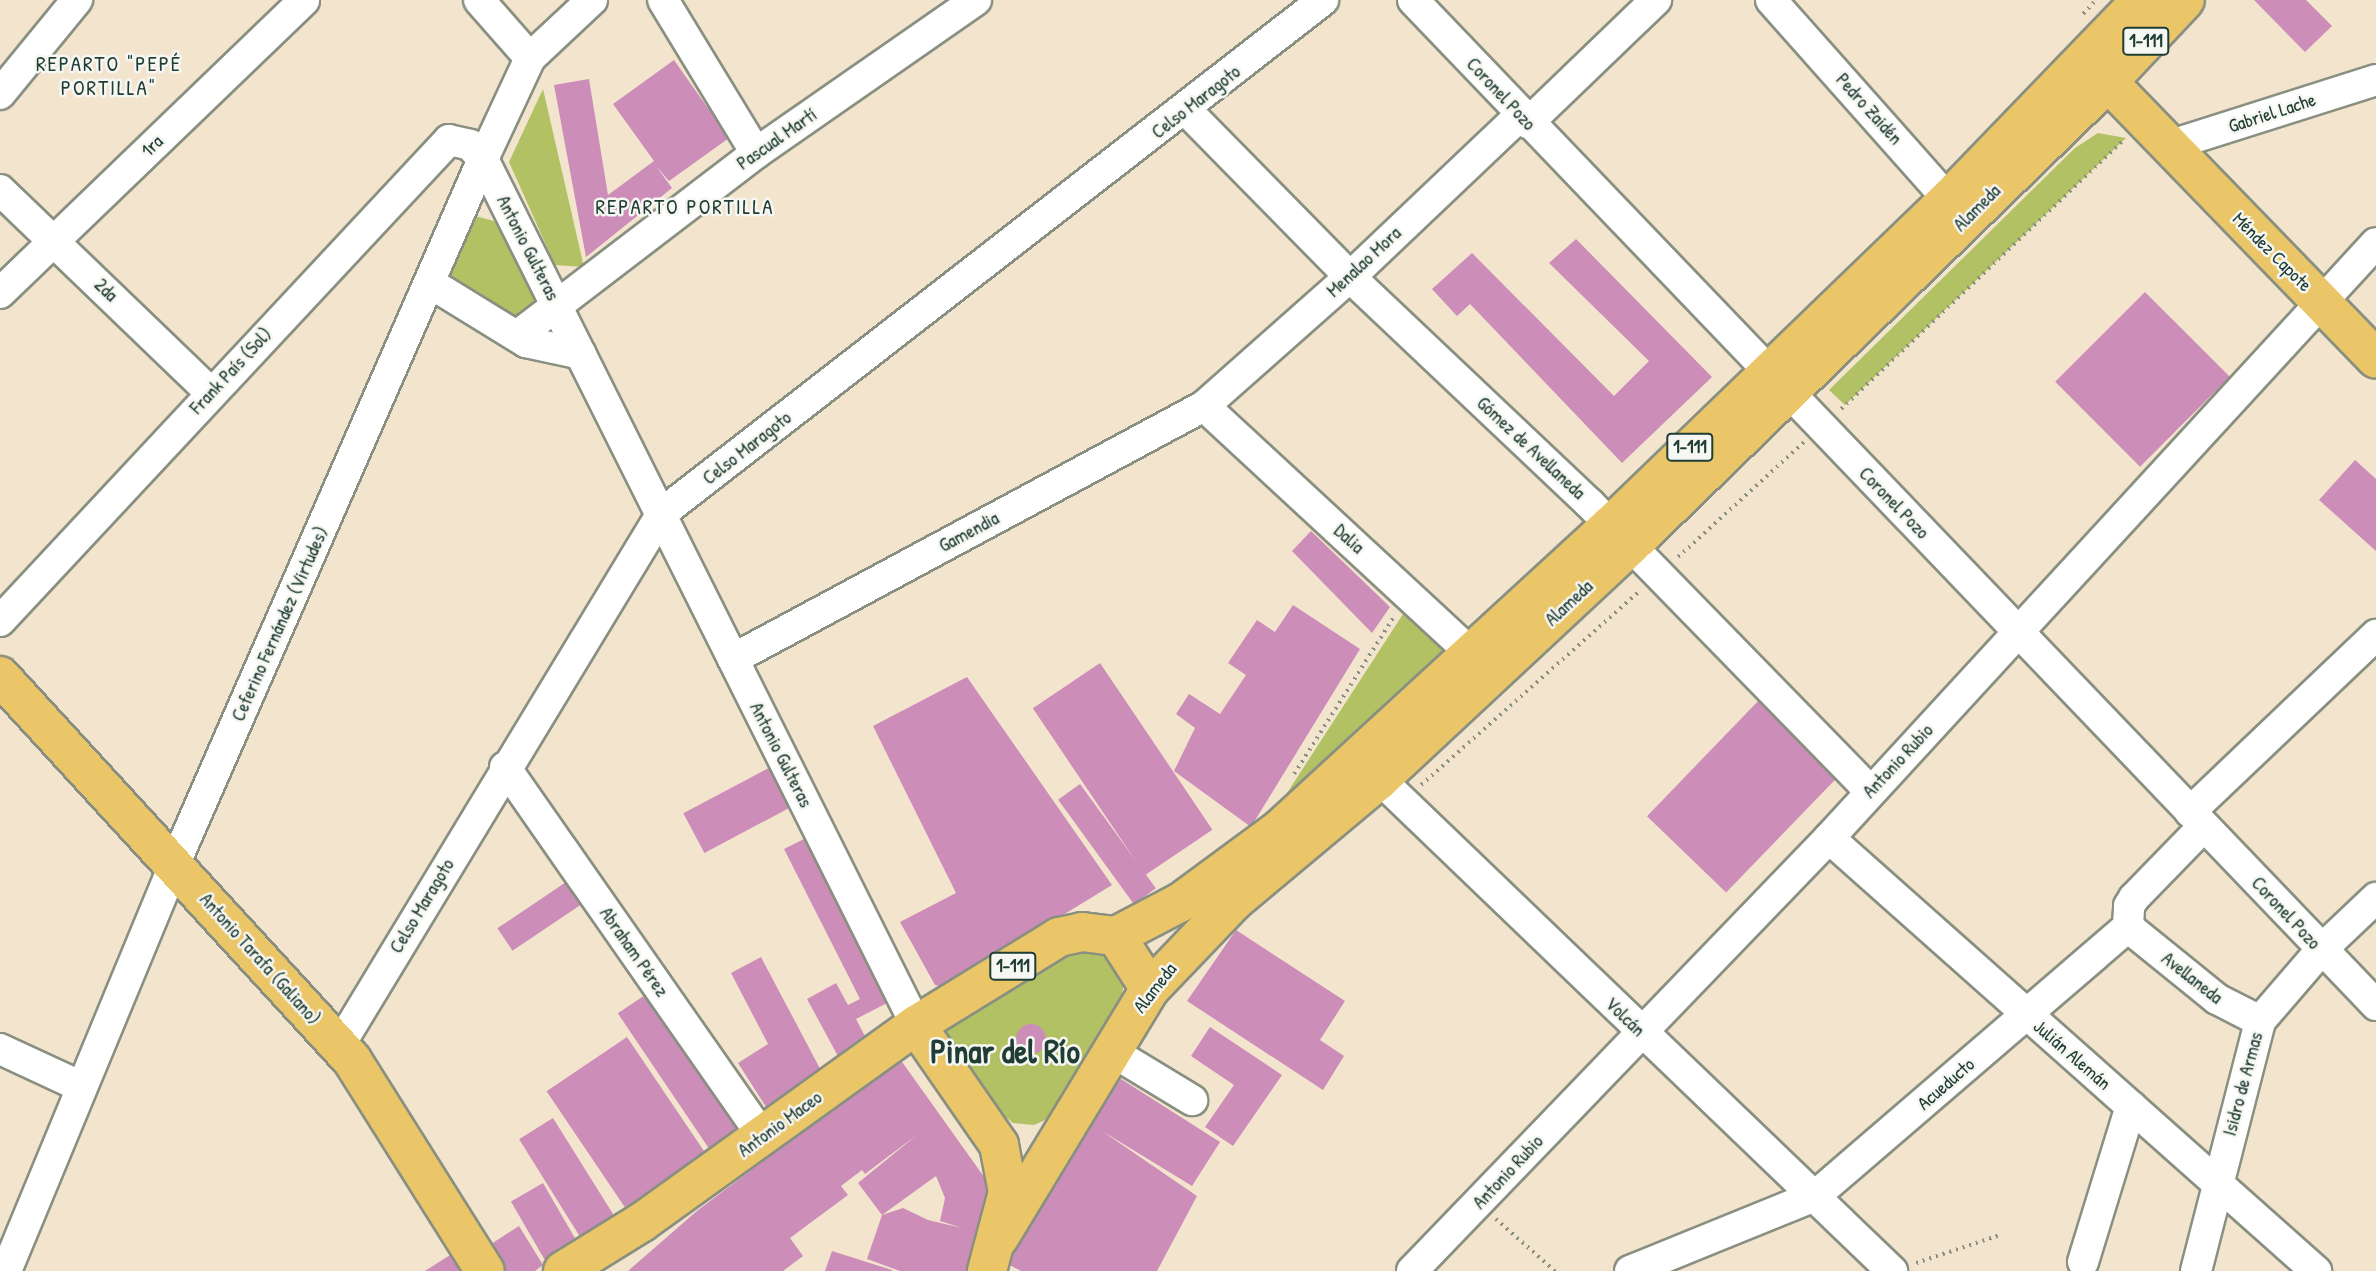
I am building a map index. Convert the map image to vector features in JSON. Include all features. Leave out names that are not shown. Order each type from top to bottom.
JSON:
[{"type":"main road","name":"Alameda","points":[[993,1254],[1055,1141],[1150,989],[1233,902],[1380,781],[1482,663],[1620,536],[1958,203],[2140,0]]},
{"type":"main road","points":[[1958,203],[2081,83],[2108,82],[2105,68],[2112,52],[2159,0]]},
{"type":"main road","name":"Alameda","points":[[1958,203],[2067,121],[2108,82],[2185,0]]},
{"type":"main road","points":[[2143,43],[2132,80],[2146,136]]},
{"type":"main road","name":"Méndez Capote","points":[[2108,82],[2146,136],[2322,303],[2376,359]]},
{"type":"main road","points":[[2067,121],[2105,115],[2146,136]]},
{"type":"main road","name":"Antonio Tarafa (Galiano)","points":[[0,676],[339,1046],[485,1271]]},
{"type":"main road","name":"Alameda","points":[[1116,936],[1380,781]]},
{"type":"main road","name":"1-111","points":[[916,1025],[1059,937],[1082,932],[1116,936]]},
{"type":"main road","points":[[1116,936],[1150,989]]},
{"type":"main road","name":"Antonio Maceo","points":[[563,1271],[642,1222],[916,1025]]},
{"type":"main road","name":"Antonio Gulteras","points":[[916,1025],[999,1145],[1008,1192],[993,1254]]},
{"type":"main road","points":[[999,1145],[1025,1151],[1055,1141]]},
{"type":"main road","name":"Antonio Maceo","points":[[601,1271],[642,1222]]},
{"type":"street","points":[[0,94],[77,0]]},
{"type":"street","name":"1ra","points":[[0,293],[304,0]]},
{"type":"street","points":[[479,0],[530,58]]},
{"type":"street","name":"Ceferino Fernández (Virtudes)","points":[[6,1271],[174,865],[430,283],[477,152],[530,58],[592,0]]},
{"type":"street","points":[[663,0],[756,153]]},
{"type":"street","name":"Pascual Martí","points":[[517,336],[555,304],[756,153],[975,0]]},
{"type":"street","name":"Celso Maragoto","points":[[339,1046],[505,767],[662,513],[1186,110],[1323,0]]},
{"type":"street","name":"Coronel Pozo","points":[[1413,0],[1524,119],[1778,380],[2376,1005]]},
{"type":"street","name":"Menalao Mora","points":[[1204,406],[1656,0]]},
{"type":"street","name":"Pedro Zaidén","points":[[1771,0],[1958,203]]},
{"type":"street","name":"Gabriel Lache","points":[[2146,136],[2376,80]]},
{"type":"street","name":"Gómez de Avellaneda","points":[[1186,110],[1350,276],[1620,536],[1870,791]]},
{"type":"street","name":"Frank País (Sol)","points":[[0,621],[449,140],[477,152]]},
{"type":"street","name":"Antonio Gulteras","points":[[477,152],[662,513],[916,1025]]},
{"type":"street","name":"2da","points":[[0,190],[54,239],[210,393]]},
{"type":"street","name":"Antonio Rubio","points":[[1412,1271],[1640,1031],[1829,838],[2376,243]]},
{"type":"street","points":[[430,283],[517,336],[581,354]]},
{"type":"street","name":"Dalia","points":[[1204,406],[1482,663]]},
{"type":"street","name":"Gamendia","points":[[733,659],[1204,406]]},
{"type":"street","points":[[2128,927],[2129,906],[2134,898],[2197,819],[2376,635]]},
{"type":"street","name":"Abraham Pérez","points":[[505,767],[763,1137]]},
{"type":"street","name":"Volcán","points":[[1380,781],[1892,1271]]},
{"type":"street","name":"Julián Alemán","points":[[1829,838],[2316,1271]]},
{"type":"street","name":"Isidro de Armas","points":[[2196,1271],[2260,1021],[2321,950],[2376,898]]},
{"type":"street","name":"Acueducto","points":[[1630,1271],[1815,1196],[2128,927]]},
{"type":"street","name":"Avellaneda","points":[[2128,927],[2217,999],[2260,1021]]},
{"type":"street","points":[[0,1049],[82,1087]]},
{"type":"street","points":[[1111,1051],[1192,1100]]},
{"type":"street","points":[[2083,1262],[2131,1106]]},
{"type":"path","points":[[1380,781],[1658,574],[2146,136]]},
{"type":"path","points":[[1289,782],[1409,593]]},
{"type":"path","points":[[1479,1203],[1555,1271]]},
{"type":"path","points":[[1892,1271],[2000,1235]]},
{"type":"green space","points":[[543,89],[584,267],[555,265],[509,162]]},
{"type":"green space","points":[[2098,133],[2126,138],[1845,405],[1829,390],[2075,148]]},
{"type":"green space","points":[[475,216],[494,221],[546,305],[521,324],[446,273]]},
{"type":"green space","points":[[1405,611],[1433,633],[1443,649],[1445,668],[1276,810]]},
{"type":"green space","points":[[1082,942],[1096,946],[1107,957],[1124,983],[1121,999],[1054,1116],[1034,1125],[1013,1123],[980,1096],[943,1031]]},
{"type":"building","points":[[2254,0],[2306,0],[2332,26],[2305,52]]},
{"type":"building","points":[[674,60],[729,138],[669,181],[656,166],[672,188],[586,257],[554,85],[589,79],[608,195],[654,161],[613,104]]},
{"type":"building","points":[[1576,239],[1712,377],[1622,463],[1470,304],[1457,316],[1432,289],[1472,253],[1614,396],[1649,361],[1549,263]]},
{"type":"building","points":[[2145,292],[2230,377],[2140,467],[2055,382]]},
{"type":"building","points":[[2355,460],[2376,479],[2376,551],[2319,500]]},
{"type":"building","points":[[1311,531],[1390,607],[1372,633],[1292,551]]},
{"type":"building","points":[[1293,605],[1360,649],[1251,827],[1174,771],[1195,728],[1176,714],[1189,694],[1220,714],[1246,675],[1228,663],[1257,620],[1275,632]]},
{"type":"building","points":[[1100,663],[1212,830],[1145,875],[1033,708]]},
{"type":"building","points":[[967,677],[1112,885],[945,987],[935,985],[900,922],[956,893],[873,726]]},
{"type":"building","points":[[1763,696],[1842,772],[1726,893],[1647,816]]},
{"type":"building","points":[[776,764],[797,804],[704,853],[683,813]]},
{"type":"building","points":[[1080,784],[1156,888],[1134,904],[1058,800]]},
{"type":"building","points":[[810,836],[893,1000],[856,1019],[868,1042],[839,1058],[807,999],[836,983],[848,1005],[860,999],[784,849]]},
{"type":"building","points":[[572,878],[587,900],[512,951],[497,928]]},
{"type":"building","points":[[1236,930],[1345,1001],[1320,1040],[1344,1056],[1323,1090],[1187,1001]]},
{"type":"building","points":[[761,957],[825,1078],[770,1113],[738,1063],[768,1044],[731,973]]},
{"type":"building","points":[[651,991],[747,1134],[714,1156],[618,1013]]},
{"type":"building","points":[[1031,1024],[1042,1028],[1046,1039],[1042,1050],[1031,1054],[1020,1050],[1016,1039],[1020,1028]]},
{"type":"building","points":[[1210,1027],[1282,1075],[1233,1146],[1205,1127],[1234,1085],[1191,1056]]},
{"type":"building","points":[[627,1037],[709,1158],[628,1212],[547,1091]]},
{"type":"building","points":[[900,1059],[992,1188],[967,1271],[900,1271],[867,1259],[882,1215],[858,1183],[918,1134],[865,1174],[862,1170],[841,1186],[848,1195],[790,1238],[803,1256],[783,1271],[628,1271],[698,1210]],"holes":[[[936,1176],[945,1198],[940,1221],[962,1228],[928,1220],[903,1208],[882,1215]]]},
{"type":"building","points":[[1121,1079],[1220,1142],[1192,1186],[1102,1131],[1197,1196],[1157,1271],[1021,1271],[1006,1263],[1042,1192]]},
{"type":"building","points":[[553,1118],[617,1220],[583,1241],[519,1139]]},
{"type":"building","points":[[543,1183],[578,1244],[546,1262],[511,1202]]},
{"type":"building","points":[[519,1226],[543,1265],[535,1271],[497,1271],[488,1246]]},
{"type":"building","points":[[832,1251],[892,1270],[892,1271],[825,1271]]},
{"type":"building","points":[[450,1255],[460,1271],[425,1271]]},
{"type":"district","name":"REPARTO \"PEPÉ PORTILLA\"","points":[[109,76]]},
{"type":"district","name":"REPARTO PORTILLA","points":[[685,207]]},
{"type":"district","name":"Pinar del Río","points":[[1005,1052]]}]
